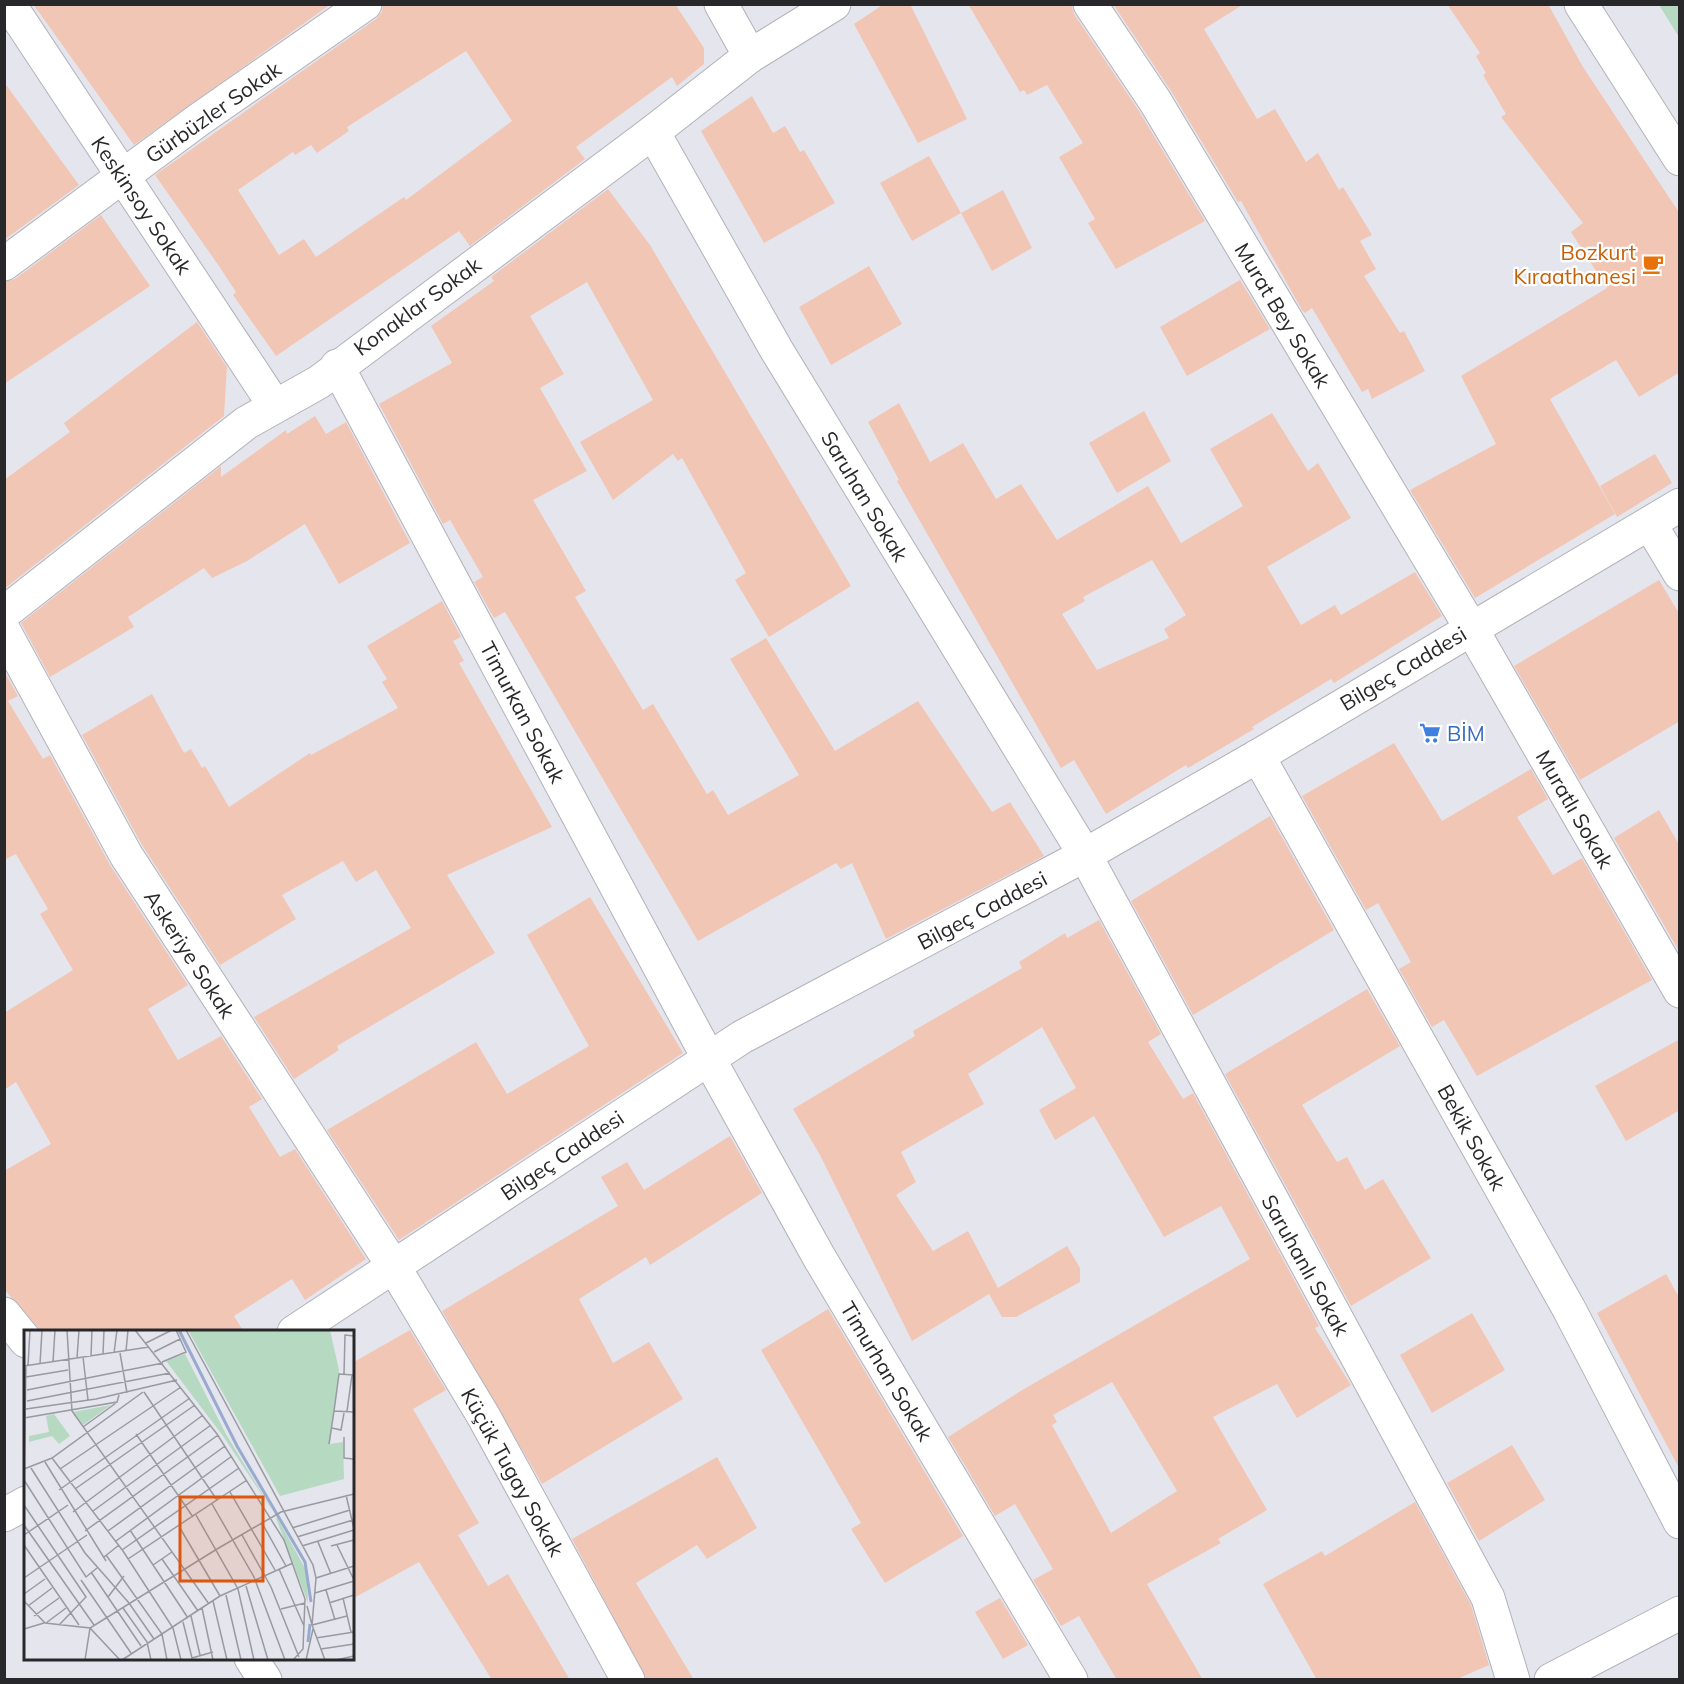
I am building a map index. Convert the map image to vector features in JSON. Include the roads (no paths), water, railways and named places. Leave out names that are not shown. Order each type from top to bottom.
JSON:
[{"type":"street","name":"Keskinsoy Sokak","points":[[9,4],[275,406]]},
{"type":"street","name":"Gürbüzler Sokak","points":[[4,264],[123,176],[365,4]]},
{"type":"street","points":[[721,4],[750,56]]},
{"type":"street","name":"Konaklar Sokak","points":[[4,613],[246,423],[319,382],[337,366],[653,132],[750,56],[834,4]]},
{"type":"street","name":"Murat Bey Sokak","points":[[1090,4],[1155,101],[1471,628]]},
{"type":"street","points":[[1581,4],[1680,159]]},
{"type":"street","name":"Saruhan Sokak","points":[[653,132],[776,349],[1085,855]]},
{"type":"street","name":"Timurkan Sokak","points":[[337,366],[709,1059]]},
{"type":"street","name":"Bilgeç Caddesi","points":[[297,1330],[742,1037],[1085,855],[1258,756],[1680,505]]},
{"type":"street","points":[[1650,524],[1680,574]]},
{"type":"street","name":"Muratlı Sokak","points":[[1471,628],[1680,991]]},
{"type":"street","name":"Askeriye Sokak","points":[[4,631],[126,855],[393,1267]]},
{"type":"street","name":"Bekik Sokak","points":[[1258,756],[1569,1309],[1680,1522]]},
{"type":"street","name":"Saruhanlı Sokak","points":[[1085,855],[1488,1599],[1513,1680]]},
{"type":"street","name":"Timurhan Sokak","points":[[709,1059],[819,1257],[1071,1680]]},
{"type":"street","name":"Küçük Tugay Sokak","points":[[393,1267],[484,1417],[628,1680]]},
{"type":"street","points":[[4,1314],[24,1339]]},
{"type":"street","points":[[4,1515],[24,1504]]},
{"type":"street","points":[[1551,1680],[1680,1613]]},
{"type":"street","points":[[252,1660],[265,1680]]},
{"type":"place","name":"Bozkurt Kıraathanesi","points":[[1653,264]]},
{"type":"place","name":"BİM","points":[[1430,733]]}]
